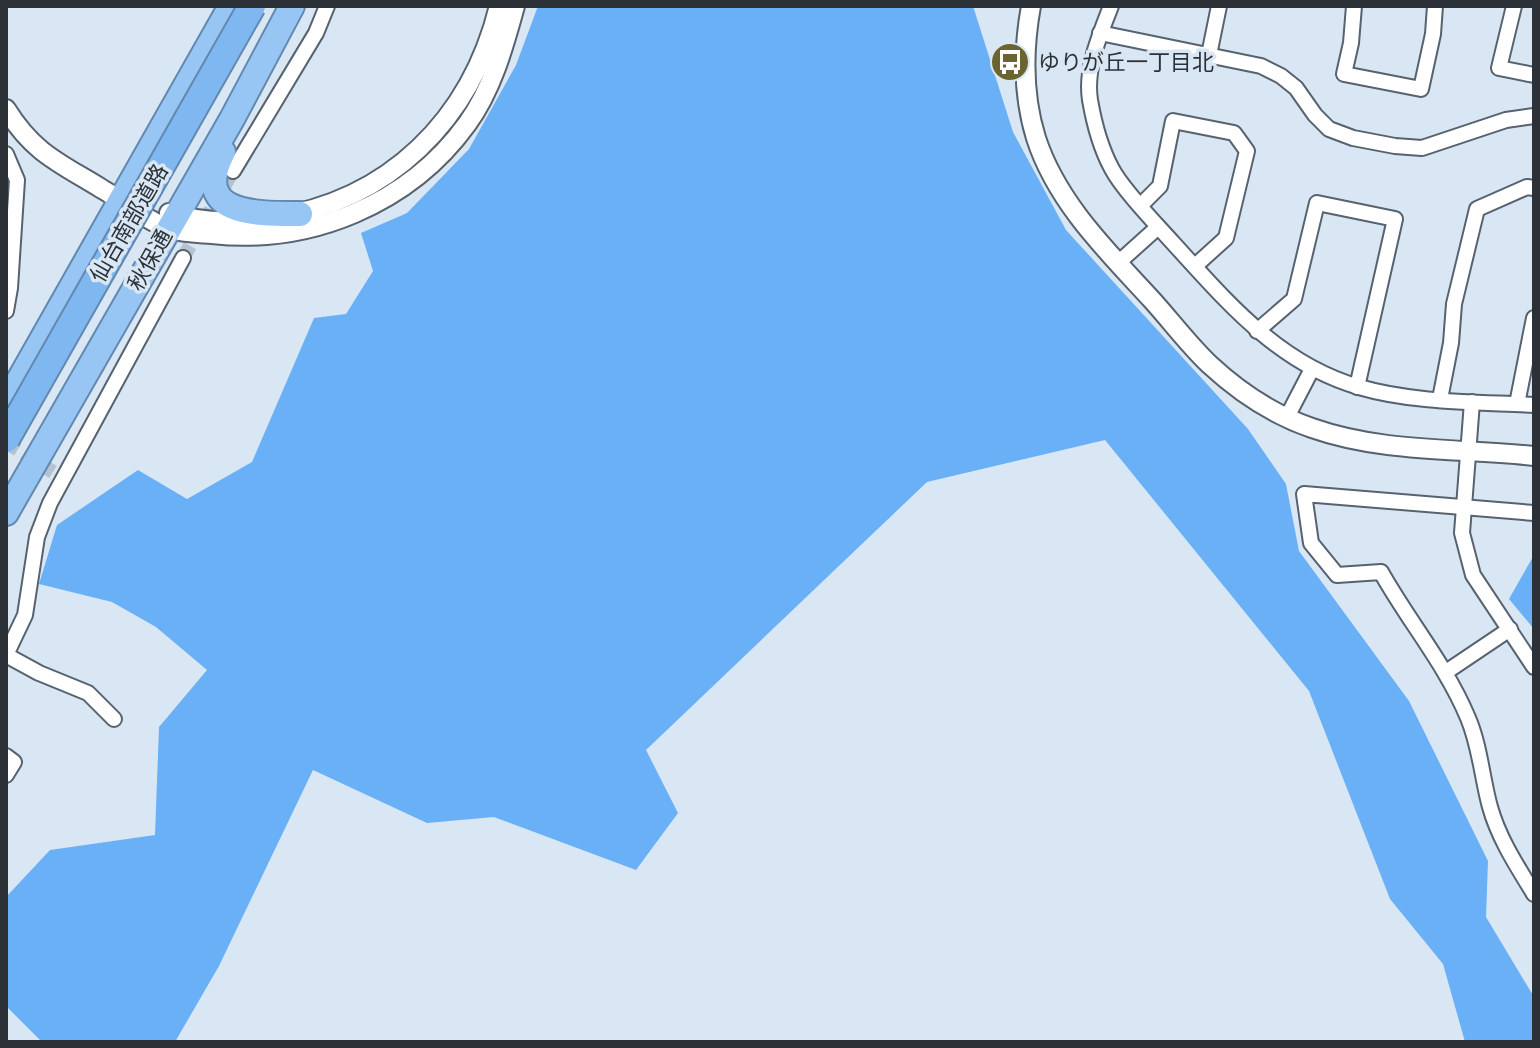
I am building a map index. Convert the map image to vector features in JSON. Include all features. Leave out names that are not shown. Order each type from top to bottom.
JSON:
[{"type":"highway","points":[[6,403],[231,6]]},
{"type":"highway","name":"仙台南部道路","points":[[6,439],[252,6]]},
{"type":"highway","name":"秋保通","points":[[6,513],[267,56],[292,6]]},
{"type":"highway","points":[[267,56],[261,82],[214,173],[215,189],[226,203],[238,210],[255,214],[300,214]]},
{"type":"street","points":[[233,171],[316,33],[327,6]]},
{"type":"street","points":[[172,222],[245,222],[300,214],[355,193],[390,174],[440,127],[461,98],[479,61],[499,6]]},
{"type":"street","points":[[6,109],[30,142],[57,164],[120,199],[172,222],[250,236],[299,231],[331,223],[397,191],[446,149],[468,123],[486,91],[515,6]]},
{"type":"street","points":[[1031,6],[1025,58],[1029,110],[1037,141],[1054,179],[1077,216],[1209,364],[1252,398],[1311,428],[1370,444],[1534,456]]},
{"type":"street","points":[[1111,6],[1091,67],[1089,97],[1098,135],[1113,171],[1158,227],[1257,331],[1312,369],[1357,387],[1389,394],[1534,405]]},
{"type":"street","points":[[1209,55],[1219,6]]},
{"type":"street","points":[[1354,6],[1351,43],[1344,74],[1421,89],[1433,34],[1435,6]]},
{"type":"street","points":[[1514,6],[1499,68],[1534,75]]},
{"type":"street","points":[[1100,33],[1261,66],[1296,88],[1329,129],[1353,138],[1422,148],[1506,120],[1534,116]]},
{"type":"street","points":[[1141,205],[1160,186],[1173,121],[1234,133],[1247,151],[1226,238],[1195,266]]},
{"type":"street","points":[[6,154],[17,180],[6,311]]},
{"type":"street","points":[[1440,399],[1451,343],[1454,304],[1477,209],[1527,187],[1534,188]]},
{"type":"street","points":[[1257,331],[1294,299],[1317,203],[1395,219],[1357,387]]},
{"type":"street","points":[[1118,263],[1158,227]]},
{"type":"street","points":[[114,719],[88,693],[39,673],[6,655],[25,615],[37,537],[58,476],[183,258]]},
{"type":"street","points":[[1517,404],[1534,318]]},
{"type":"street","points":[[1287,417],[1312,369]]},
{"type":"street","points":[[1472,402],[1462,533],[1473,575],[1534,667]]},
{"type":"street","points":[[1534,513],[1304,494],[1311,543],[1337,575],[1381,572],[1402,609],[1446,672],[1470,721],[1490,809],[1503,843],[1534,894]]},
{"type":"street","points":[[1446,672],[1510,629]]},
{"type":"street","points":[[6,756],[14,762],[6,775]]},
{"type":"shaded area","points":[[538,6],[973,6],[1013,132],[1066,230],[1248,429],[1286,484],[1299,551],[1409,701],[1488,861],[1486,917],[1534,997],[1534,1042],[1465,1042],[1443,964],[1390,899],[1309,691],[1105,440],[927,482],[646,750],[678,813],[636,870],[494,817],[427,823],[313,770],[219,966],[175,1042],[42,1042],[6,1006],[6,897],[50,850],[155,835],[159,727],[207,670],[156,627],[112,602],[39,584],[57,525],[138,470],[187,499],[252,462],[314,318],[346,314],[373,271],[361,233],[407,213],[469,149],[516,65]]},
{"type":"shaded area","points":[[1534,555],[1534,629],[1509,599]]},
{"type":"tunnel","points":[[183,258],[233,171]]},
{"type":"tunnel","points":[[6,442],[53,472]]},
{"type":"place","name":"ゆりが丘一丁目北","points":[[1010,62]]}]
